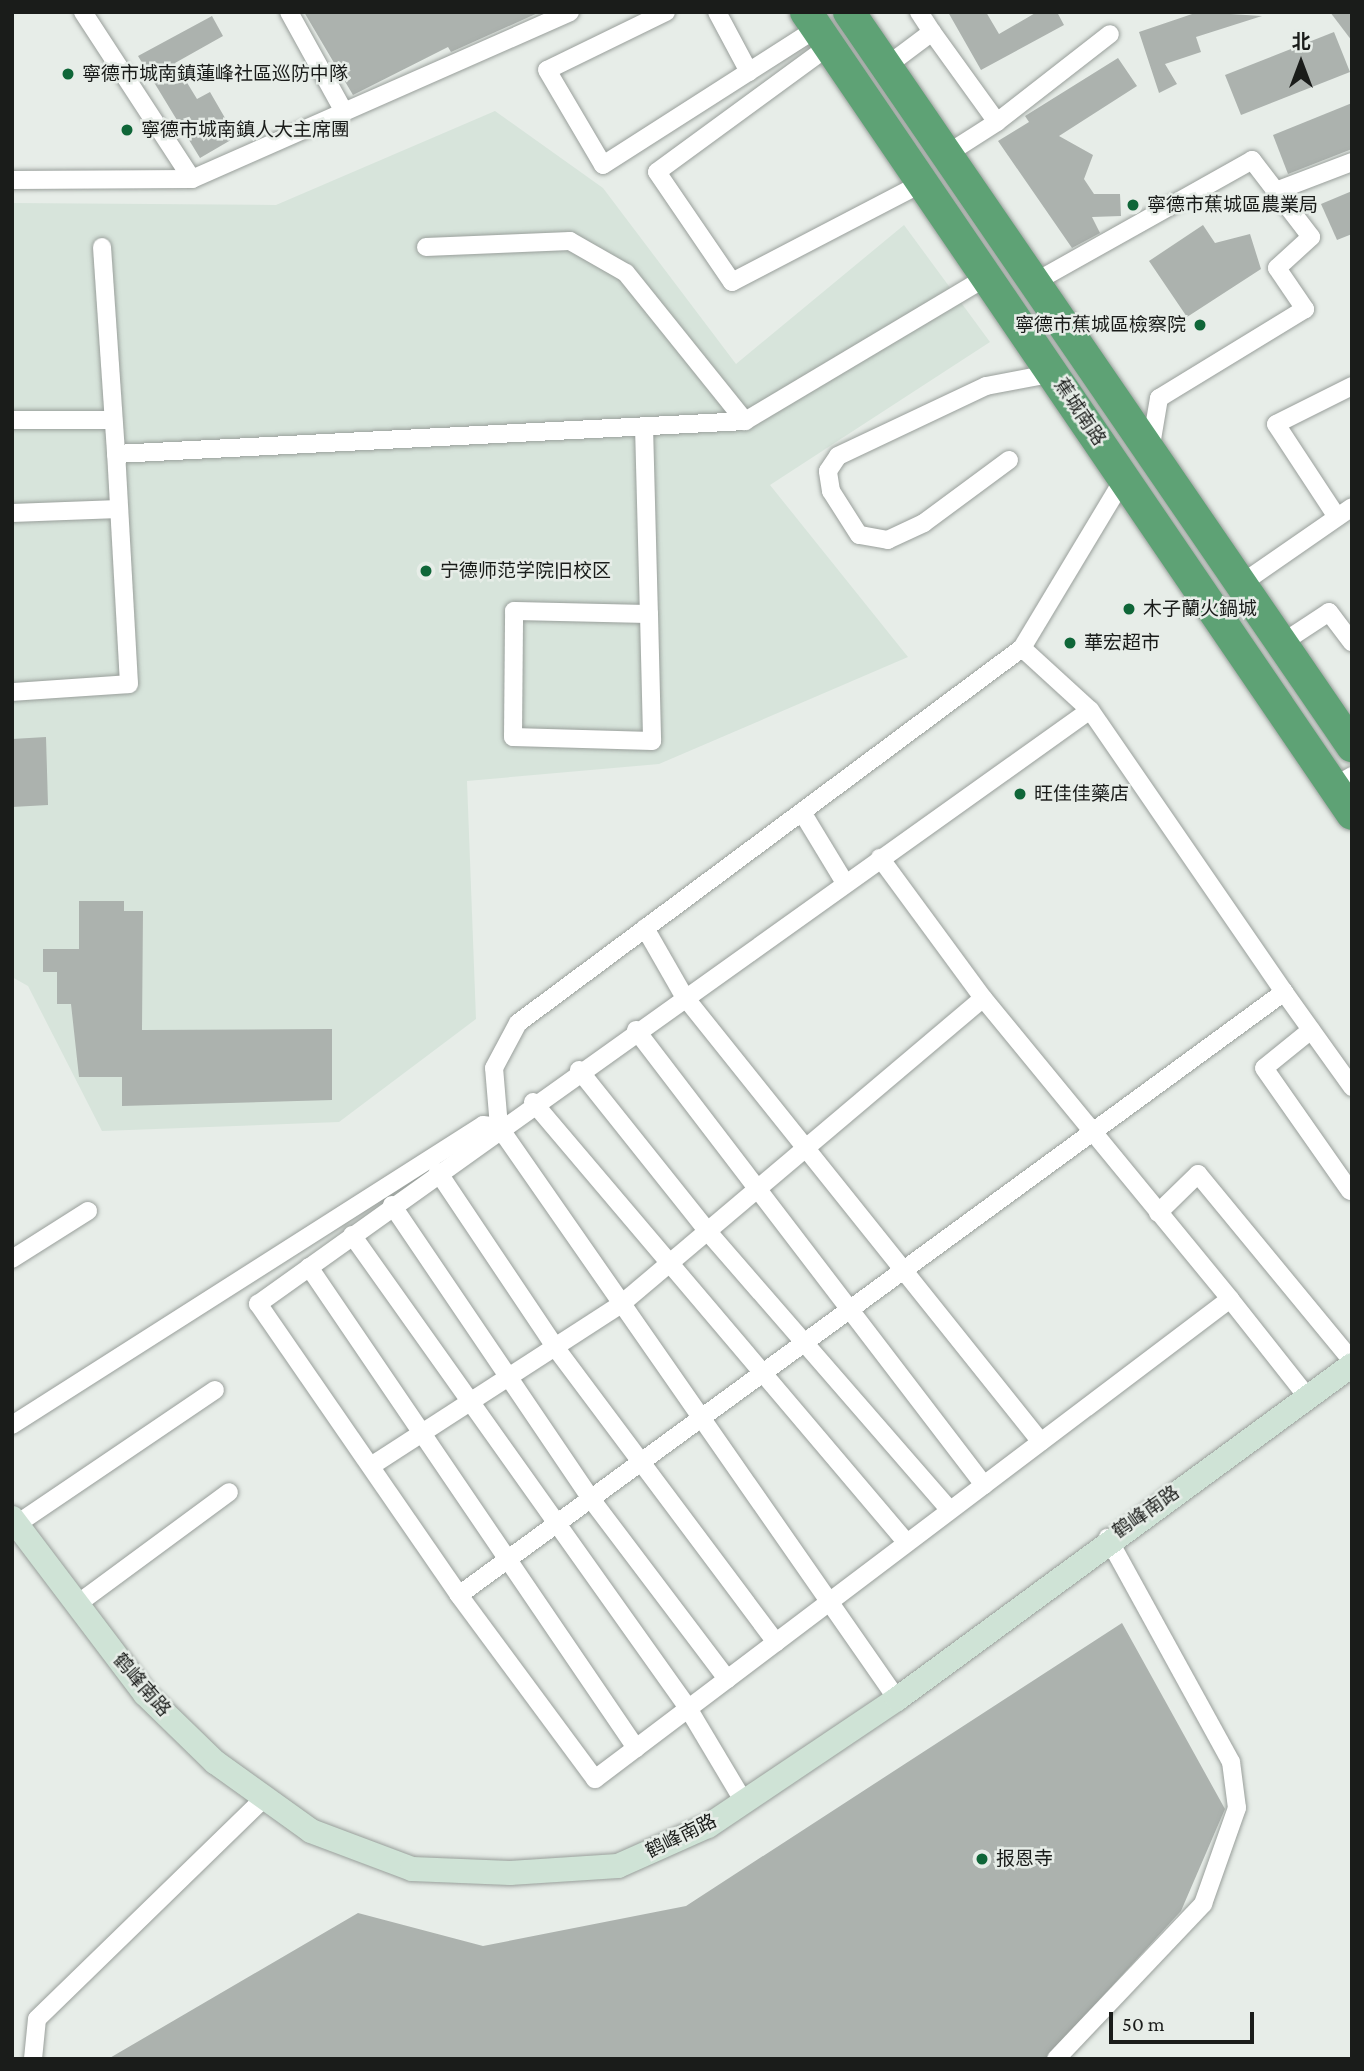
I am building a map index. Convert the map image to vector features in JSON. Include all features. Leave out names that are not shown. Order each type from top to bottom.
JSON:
[{"type":"highway","name":"蕉城南路","points":[[849,12],[888,65],[1352,746]]},
{"type":"highway","name":"蕉城南路","points":[[817,29],[1124,478],[1343,782],[1352,814]]},
{"type":"street","points":[[83,12],[192,179]]},
{"type":"street","points":[[289,12],[343,110]]},
{"type":"street","points":[[12,180],[192,179],[570,12]]},
{"type":"street","points":[[666,12],[547,70],[603,165],[817,29]]},
{"type":"street","points":[[717,12],[749,72]]},
{"type":"street","points":[[919,12],[997,122]]},
{"type":"street","points":[[817,29],[657,172],[732,282],[923,182]]},
{"type":"street","points":[[888,65],[932,32]]},
{"type":"street","points":[[947,154],[997,122],[1110,34]]},
{"type":"street","points":[[1035,282],[1252,160],[1311,237],[1277,268],[1305,309],[1159,398],[1150,451]]},
{"type":"street","points":[[1276,191],[1352,162]]},
{"type":"street","points":[[426,247],[570,241],[626,273],[745,421]]},
{"type":"street","points":[[12,692],[129,684],[102,247]]},
{"type":"street","points":[[116,454],[745,421],[988,276]]},
{"type":"street","points":[[1009,460],[924,523],[888,540],[859,535],[831,491],[828,471],[838,456],[986,386],[1054,373]]},
{"type":"street","points":[[1241,584],[1344,512],[1276,424],[1352,386]]},
{"type":"street","points":[[12,420],[113,420]]},
{"type":"street","points":[[644,426],[649,614],[652,741],[513,737],[514,611],[649,614]]},
{"type":"street","points":[[897,1699],[832,1600],[620,1306],[499,1126],[494,1068],[517,1023],[1022,648],[1124,478]]},
{"type":"street","points":[[12,513],[119,509]]},
{"type":"street","points":[[1282,643],[1329,612],[1352,642]]},
{"type":"street","points":[[1022,648],[1090,710],[1352,1087]]},
{"type":"street","points":[[1090,710],[499,1126],[258,1304],[372,1466],[458,1595],[595,1779],[1230,1299]]},
{"type":"street","points":[[802,812],[845,883]]},
{"type":"street","points":[[880,858],[983,998],[1309,1399]]},
{"type":"street","points":[[645,928],[684,996],[810,1150],[902,1271],[1041,1442]]},
{"type":"street","points":[[458,1595],[1284,992]]},
{"type":"street","points":[[372,1466],[620,1306],[810,1150],[983,998]]},
{"type":"street","points":[[635,1030],[852,1308],[984,1485]]},
{"type":"street","points":[[1311,1030],[1264,1068],[1351,1191]]},
{"type":"street","points":[[579,1070],[709,1233],[950,1510]]},
{"type":"street","points":[[533,1102],[673,1262],[759,1376],[907,1543]]},
{"type":"street","points":[[12,1425],[483,1125],[499,1126]]},
{"type":"street","points":[[438,1172],[555,1347],[645,1459],[776,1642]]},
{"type":"street","points":[[1158,1213],[1198,1174],[1352,1363]]},
{"type":"street","points":[[392,1205],[591,1499],[727,1679]]},
{"type":"street","points":[[12,1259],[88,1211]]},
{"type":"street","points":[[352,1235],[471,1401],[554,1526],[688,1708],[744,1802]]},
{"type":"street","points":[[309,1267],[506,1561],[636,1748]]},
{"type":"street","name":"鹤峰南路","points":[[15,1521],[145,1694],[262,1800],[311,1831],[412,1869],[510,1874],[618,1866],[708,1826],[897,1699],[1108,1538],[1309,1399],[1352,1363]]},
{"type":"street","points":[[15,1521],[215,1390]]},
{"type":"street","points":[[76,1605],[229,1492]]},
{"type":"street","points":[[1056,2059],[1203,1904],[1237,1808],[1231,1762],[1108,1538]]},
{"type":"street","points":[[33,2059],[37,2019],[262,1800]]},
{"type":"shaded area","name":"宁德师范学院旧校区","points":[[495,111],[603,188],[736,364],[904,225],[990,342],[770,485],[908,657],[659,764],[467,781],[476,1019],[339,1122],[102,1131],[28,986],[12,977],[12,203],[276,205]]},
{"type":"building","points":[[304,12],[540,12],[451,52],[448,47],[353,95]]},
{"type":"building","points":[[948,12],[986,12],[999,34],[1037,12],[1057,12],[1064,25],[981,70]]},
{"type":"building","points":[[1198,12],[1262,16],[1196,37],[1201,52],[1165,64],[1177,84],[1159,93],[1139,32]]},
{"type":"building","points":[[1330,12],[1352,12],[1352,41]]},
{"type":"building","points":[[212,16],[223,36],[175,63],[197,99],[210,92],[236,137],[200,158],[138,56]]},
{"type":"building","points":[[1334,32],[1350,72],[1241,115],[1225,75]]},
{"type":"building","points":[[1118,58],[1137,86],[1059,136],[1093,155],[1084,179],[1094,194],[1120,194],[1121,216],[1092,217],[1100,233],[1072,248],[998,141],[1029,122],[1025,116]]},
{"type":"building","points":[[1352,103],[1352,149],[1288,174],[1273,135]]},
{"type":"building","points":[[1352,191],[1352,234],[1337,240],[1321,204]]},
{"type":"building","points":[[1203,225],[1215,243],[1250,234],[1261,269],[1187,317],[1149,261]]},
{"type":"building","points":[[46,737],[48,805],[12,807],[12,739]]},
{"type":"building","points":[[79,901],[124,901],[124,911],[143,911],[142,1030],[332,1029],[332,1100],[122,1106],[122,1077],[79,1077],[71,1004],[57,1004],[57,972],[43,972],[43,949],[79,949]]},
{"type":"building","name":"报恩寺","points":[[1122,1623],[1225,1809],[1181,1911],[1045,2059],[108,2059],[358,1913],[483,1946],[686,1906]]},
{"type":"place","name":"寧德市城南鎮蓮峰社區巡防中隊","points":[[68,74]]},
{"type":"place","name":"寧德市城南鎮人大主席團","points":[[127,130]]},
{"type":"place","name":"寧德市蕉城區農業局","points":[[1133,205]]},
{"type":"place","name":"寧德市蕉城區檢察院","points":[[1200,325]]},
{"type":"place","name":"宁德师范学院旧校区","points":[[426,571]]},
{"type":"place","name":"木子蘭火鍋城","points":[[1129,609]]},
{"type":"place","name":"華宏超市","points":[[1070,643]]},
{"type":"place","name":"旺佳佳藥店","points":[[1020,794]]},
{"type":"place","name":"报恩寺","points":[[982,1859]]}]
